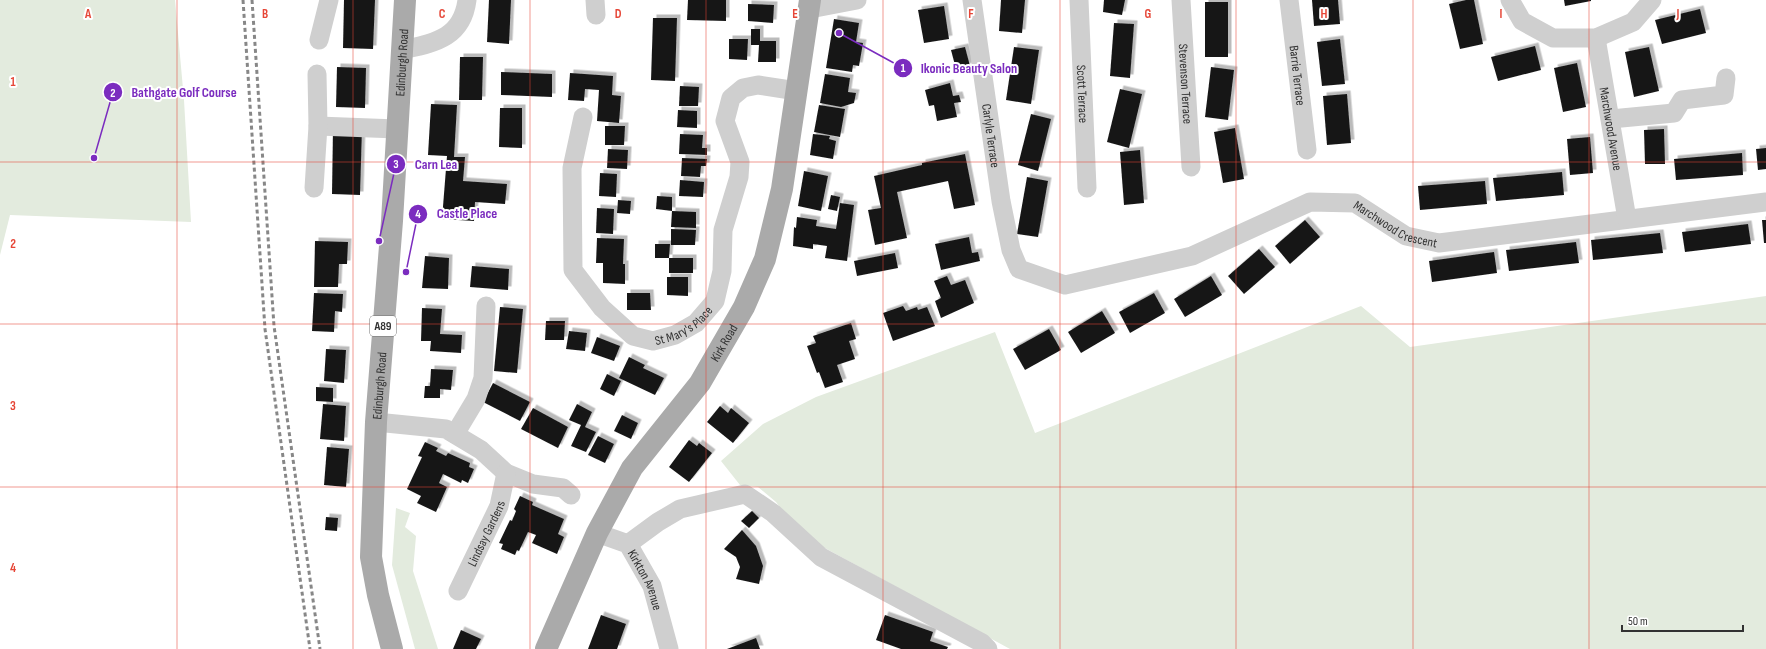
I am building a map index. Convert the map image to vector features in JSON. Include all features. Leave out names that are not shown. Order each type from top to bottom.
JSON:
[{"type":"main road","name":"Edinburgh Road","points":[[392,649],[378,596],[371,557],[376,422],[392,221],[405,0]]},
{"type":"main road","name":"Kirk Road","points":[[546,649],[597,534],[632,468],[700,383],[744,307],[765,259],[782,189],[810,4]]},
{"type":"street","points":[[319,40],[329,0]]},
{"type":"street","points":[[402,50],[436,43],[454,31],[466,8],[467,0]]},
{"type":"street","points":[[810,4],[857,0]]},
{"type":"street","name":"Carlyle Terrace","points":[[972,0],[1001,202],[1010,250],[1019,269]]},
{"type":"street","name":"Scott Terrace","points":[[1079,0],[1088,188]]},
{"type":"street","name":"Stevenson Terrace","points":[[1181,0],[1191,167]]},
{"type":"street","name":"Barrie Terrace","points":[[1289,0],[1307,150]]},
{"type":"street","points":[[1510,0],[1522,21],[1553,38],[1596,38],[1633,22],[1652,0]]},
{"type":"street","name":"Marchwood Avenue","points":[[1596,38],[1612,119],[1627,219]]},
{"type":"street","points":[[314,188],[318,126],[317,74]]},
{"type":"street","points":[[1612,119],[1674,113],[1682,100],[1724,95],[1726,78]]},
{"type":"street","name":"St Mary's Place","points":[[583,117],[572,168],[573,270],[602,308],[633,336],[653,341],[675,335],[696,323],[715,301],[722,270],[723,230],[739,177],[740,162],[725,121],[732,98],[743,88],[758,85],[797,91]]},
{"type":"street","points":[[318,126],[397,129]]},
{"type":"street","name":"Marchwood Crescent","points":[[1019,269],[1065,285],[1192,256],[1310,202],[1355,203],[1406,236],[1439,243],[1766,202]]},
{"type":"street","points":[[455,434],[476,399],[483,378],[486,306]]},
{"type":"street","points":[[376,422],[446,429],[481,450],[506,474],[533,484],[563,488],[571,495]]},
{"type":"street","name":"Lindsay Gardens","points":[[458,592],[499,506],[506,474]]},
{"type":"street","points":[[628,544],[658,522],[680,509],[745,494],[773,513],[821,557],[982,643],[988,649]]},
{"type":"street","name":"Kirkton Avenue","points":[[597,534],[628,544],[652,586],[669,649]]},
{"type":"shaded area","points":[[0,0],[175,0],[184,100],[191,222],[10,215],[0,255]]},
{"type":"shaded area","points":[[1766,296],[1766,649],[1010,649],[801,535],[776,502],[758,487],[740,485],[721,461],[763,424],[816,397],[995,332],[1035,433],[1361,306],[1410,347]]},
{"type":"shaded area","points":[[396,508],[410,513],[405,527],[416,536],[413,571],[438,649],[415,649],[392,565]]},
{"type":"building","points":[[344,0],[375,0],[373,49],[343,48]]},
{"type":"building","points":[[489,0],[511,0],[509,44],[487,42]]},
{"type":"building","points":[[688,0],[726,0],[726,21],[687,20]]},
{"type":"building","points":[[1001,0],[1025,0],[1022,33],[999,31]]},
{"type":"building","points":[[1104,0],[1125,0],[1122,15],[1103,12]]},
{"type":"building","points":[[1312,0],[1338,0],[1340,24],[1314,26]]},
{"type":"building","points":[[1466,0],[1474,0],[1483,44],[1460,49],[1449,4]]},
{"type":"building","points":[[1564,0],[1591,0],[1591,1],[1565,6]]},
{"type":"building","points":[[1205,2],[1228,2],[1228,57],[1205,57]]},
{"type":"building","points":[[748,4],[774,5],[773,23],[748,21]]},
{"type":"building","points":[[944,6],[949,39],[924,43],[918,10]]},
{"type":"building","points":[[1700,9],[1706,33],[1662,44],[1655,20]]},
{"type":"building","points":[[653,18],[677,18],[675,81],[651,80]]},
{"type":"building","points":[[834,19],[859,23],[856,42],[863,43],[859,66],[853,65],[852,72],[826,68]]},
{"type":"building","points":[[1114,23],[1134,24],[1130,78],[1110,76]]},
{"type":"building","points":[[751,29],[760,29],[760,41],[776,41],[776,62],[758,62],[759,45],[751,45]]},
{"type":"building","points":[[729,39],[748,39],[747,60],[729,59]]},
{"type":"building","points":[[1340,39],[1345,84],[1322,86],[1317,42]]},
{"type":"building","points":[[1535,46],[1541,70],[1498,81],[1491,57]]},
{"type":"building","points":[[965,47],[970,66],[956,69],[951,50]]},
{"type":"building","points":[[1014,47],[1039,50],[1031,104],[1006,100]]},
{"type":"building","points":[[1649,47],[1659,91],[1634,97],[1625,52]]},
{"type":"building","points":[[460,57],[483,57],[482,100],[459,100]]},
{"type":"building","points":[[1577,63],[1586,107],[1563,112],[1554,68]]},
{"type":"building","points":[[337,67],[366,68],[365,108],[336,107]]},
{"type":"building","points":[[1211,67],[1234,70],[1228,120],[1205,117]]},
{"type":"building","points":[[501,72],[552,74],[552,97],[501,95]]},
{"type":"building","points":[[570,73],[613,76],[612,95],[621,96],[619,123],[597,121],[599,90],[585,89],[584,101],[568,100]]},
{"type":"building","points":[[825,74],[850,78],[848,92],[856,93],[854,103],[841,107],[820,103]]},
{"type":"building","points":[[950,83],[953,96],[959,95],[961,102],[954,103],[957,117],[937,121],[934,105],[929,106],[925,90]]},
{"type":"building","points":[[680,86],[699,87],[698,106],[679,106]]},
{"type":"building","points":[[1120,89],[1142,94],[1129,148],[1107,142]]},
{"type":"building","points":[[1347,94],[1351,143],[1327,145],[1323,96]]},
{"type":"building","points":[[431,104],[457,105],[454,157],[465,157],[463,181],[507,184],[505,204],[475,202],[474,221],[442,219],[447,156],[428,155]]},
{"type":"building","points":[[819,105],[845,109],[840,137],[814,132]]},
{"type":"building","points":[[500,108],[522,108],[522,148],[499,147]]},
{"type":"building","points":[[678,110],[697,111],[697,128],[677,127]]},
{"type":"building","points":[[1031,114],[1051,119],[1038,171],[1018,165]]},
{"type":"building","points":[[605,126],[625,126],[624,145],[605,145]]},
{"type":"building","points":[[333,128],[362,128],[360,195],[332,194]]},
{"type":"building","points":[[1235,128],[1244,179],[1223,183],[1214,132]]},
{"type":"building","points":[[1664,129],[1665,164],[1645,164],[1644,130]]},
{"type":"building","points":[[680,134],[703,135],[702,148],[707,148],[707,155],[679,154]]},
{"type":"building","points":[[813,134],[830,136],[829,139],[836,141],[833,159],[810,155]]},
{"type":"building","points":[[1590,137],[1593,173],[1570,175],[1567,139]]},
{"type":"building","points":[[1766,148],[1766,169],[1758,170],[1756,149]]},
{"type":"building","points":[[608,149],[628,150],[627,169],[607,168]]},
{"type":"building","points":[[1140,150],[1144,203],[1124,205],[1120,152]]},
{"type":"building","points":[[1742,153],[1743,175],[1676,180],[1674,159]]},
{"type":"building","points":[[965,154],[975,205],[954,209],[948,181],[897,192],[907,238],[875,245],[868,210],[881,208],[874,176],[922,165],[922,163]]},
{"type":"building","points":[[682,158],[707,159],[706,166],[701,166],[700,177],[681,176]]},
{"type":"building","points":[[804,171],[828,176],[821,211],[798,206]]},
{"type":"building","points":[[1562,172],[1564,195],[1496,201],[1493,178]]},
{"type":"building","points":[[600,173],[617,174],[616,197],[599,196]]},
{"type":"building","points":[[1027,177],[1048,181],[1038,237],[1017,234]]},
{"type":"building","points":[[680,180],[704,182],[703,197],[679,196]]},
{"type":"building","points":[[1485,181],[1487,204],[1420,210],[1418,186]]},
{"type":"building","points":[[831,195],[840,197],[837,211],[828,209]]},
{"type":"building","points":[[657,196],[672,197],[672,211],[656,209]]},
{"type":"building","points":[[618,200],[631,201],[630,214],[617,213]]},
{"type":"building","points":[[840,203],[854,205],[847,261],[825,258],[827,246],[813,244],[813,249],[793,246],[794,227],[796,228],[797,217],[817,220],[816,226],[836,229]]},
{"type":"building","points":[[597,208],[614,209],[613,234],[596,233]]},
{"type":"building","points":[[672,211],[696,212],[696,228],[671,227]]},
{"type":"building","points":[[1305,220],[1320,237],[1290,264],[1275,246]]},
{"type":"building","points":[[1762,220],[1766,220],[1766,243],[1764,243]]},
{"type":"building","points":[[1748,224],[1751,244],[1685,252],[1682,232]]},
{"type":"building","points":[[671,229],[696,230],[695,245],[671,245]]},
{"type":"building","points":[[1660,233],[1663,253],[1593,260],[1591,240]]},
{"type":"building","points":[[969,237],[972,253],[978,252],[980,261],[941,270],[935,244]]},
{"type":"building","points":[[597,238],[624,239],[623,264],[625,264],[625,284],[603,283],[603,263],[596,263]]},
{"type":"building","points":[[315,241],[348,242],[347,264],[339,264],[338,287],[314,287]]},
{"type":"building","points":[[1576,242],[1579,263],[1509,271],[1506,250]]},
{"type":"building","points":[[655,244],[670,244],[669,258],[655,258]]},
{"type":"building","points":[[1259,249],[1275,267],[1244,294],[1228,276]]},
{"type":"building","points":[[1494,252],[1497,273],[1432,282],[1429,261]]},
{"type":"building","points":[[895,253],[898,268],[857,276],[854,261]]},
{"type":"building","points":[[425,256],[449,258],[448,289],[422,288]]},
{"type":"building","points":[[669,258],[693,258],[693,273],[669,273]]},
{"type":"building","points":[[472,266],[509,269],[508,290],[470,287]]},
{"type":"building","points":[[947,276],[951,285],[965,280],[974,303],[941,318],[935,301],[941,298],[934,281]]},
{"type":"building","points":[[1211,276],[1222,295],[1185,317],[1174,299]]},
{"type":"building","points":[[667,277],[688,277],[688,296],[667,295]]},
{"type":"building","points":[[314,293],[343,294],[342,312],[335,311],[334,332],[312,331]]},
{"type":"building","points":[[627,293],[650,293],[651,310],[627,310]]},
{"type":"building","points":[[1154,293],[1165,313],[1130,333],[1119,312]]},
{"type":"building","points":[[903,306],[906,311],[917,307],[918,310],[927,307],[935,326],[893,341],[883,313]]},
{"type":"building","points":[[500,307],[523,309],[517,373],[494,371]]},
{"type":"building","points":[[422,308],[442,309],[440,334],[462,335],[461,353],[430,351],[431,341],[421,341]]},
{"type":"building","points":[[1102,311],[1115,333],[1081,353],[1068,332]]},
{"type":"building","points":[[546,321],[565,321],[564,340],[545,340]]},
{"type":"building","points":[[851,323],[856,339],[849,341],[855,359],[837,365],[843,382],[825,388],[819,372],[817,373],[807,346],[816,343],[813,336]]},
{"type":"building","points":[[1049,329],[1061,350],[1025,370],[1013,349]]},
{"type":"building","points":[[569,331],[587,333],[585,351],[566,349]]},
{"type":"building","points":[[597,337],[620,346],[614,361],[591,353]]},
{"type":"building","points":[[326,349],[346,350],[344,383],[324,381]]},
{"type":"building","points":[[629,357],[645,365],[643,368],[664,378],[655,395],[619,378]]},
{"type":"building","points":[[431,369],[453,370],[451,390],[440,389],[440,398],[424,398],[425,386],[430,386]]},
{"type":"building","points":[[607,374],[621,381],[614,396],[600,389]]},
{"type":"building","points":[[493,383],[530,402],[520,421],[483,402]]},
{"type":"building","points":[[316,387],[333,388],[333,402],[316,401]]},
{"type":"building","points":[[323,404],[346,406],[344,441],[320,439]]},
{"type":"building","points":[[577,404],[592,412],[585,427],[596,432],[586,452],[571,446],[581,425],[569,420]]},
{"type":"building","points":[[720,406],[728,413],[731,408],[749,423],[733,443],[707,422]]},
{"type":"building","points":[[533,408],[568,427],[558,448],[521,429]]},
{"type":"building","points":[[622,415],[638,423],[631,439],[614,431]]},
{"type":"building","points":[[598,436],[614,444],[605,463],[588,455]]},
{"type":"building","points":[[689,440],[697,446],[699,443],[712,453],[689,482],[669,467]]},
{"type":"building","points":[[425,442],[438,448],[436,451],[446,456],[448,453],[470,463],[469,467],[474,469],[468,483],[462,480],[461,483],[443,474],[439,483],[447,487],[436,512],[417,503],[421,496],[407,489],[422,457],[418,456]]},
{"type":"building","points":[[327,447],[349,449],[346,487],[324,485]]},
{"type":"building","points":[[520,496],[533,502],[532,505],[564,519],[558,534],[564,537],[557,554],[532,543],[536,535],[528,532],[519,551],[517,550],[515,555],[501,549],[503,544],[499,543],[510,520],[512,521],[516,511],[514,509]]},
{"type":"building","points":[[752,511],[759,518],[749,528],[741,521]]},
{"type":"building","points":[[326,517],[338,518],[337,531],[325,530]]},
{"type":"building","points":[[742,530],[756,546],[763,566],[759,584],[736,579],[740,567],[736,557],[724,549]]},
{"type":"building","points":[[601,615],[626,624],[617,649],[588,649]]},
{"type":"building","points":[[885,615],[933,632],[930,641],[948,647],[947,649],[901,649],[876,640]]},
{"type":"building","points":[[461,630],[481,639],[476,649],[453,649]]},
{"type":"building","points":[[756,638],[760,649],[727,649]]},
{"type":"railway","points":[[243,0],[265,329],[310,649]]},
{"type":"railway","points":[[252,0],[274,326],[320,649]]},
{"type":"place","name":"Ikonic Beauty Salon","points":[[839,33]]},
{"type":"place","name":"Bathgate Golf Course","points":[[94,158]]},
{"type":"place","name":"Carn Lea","points":[[379,241]]},
{"type":"place","name":"Castle Place","points":[[406,272]]}]
